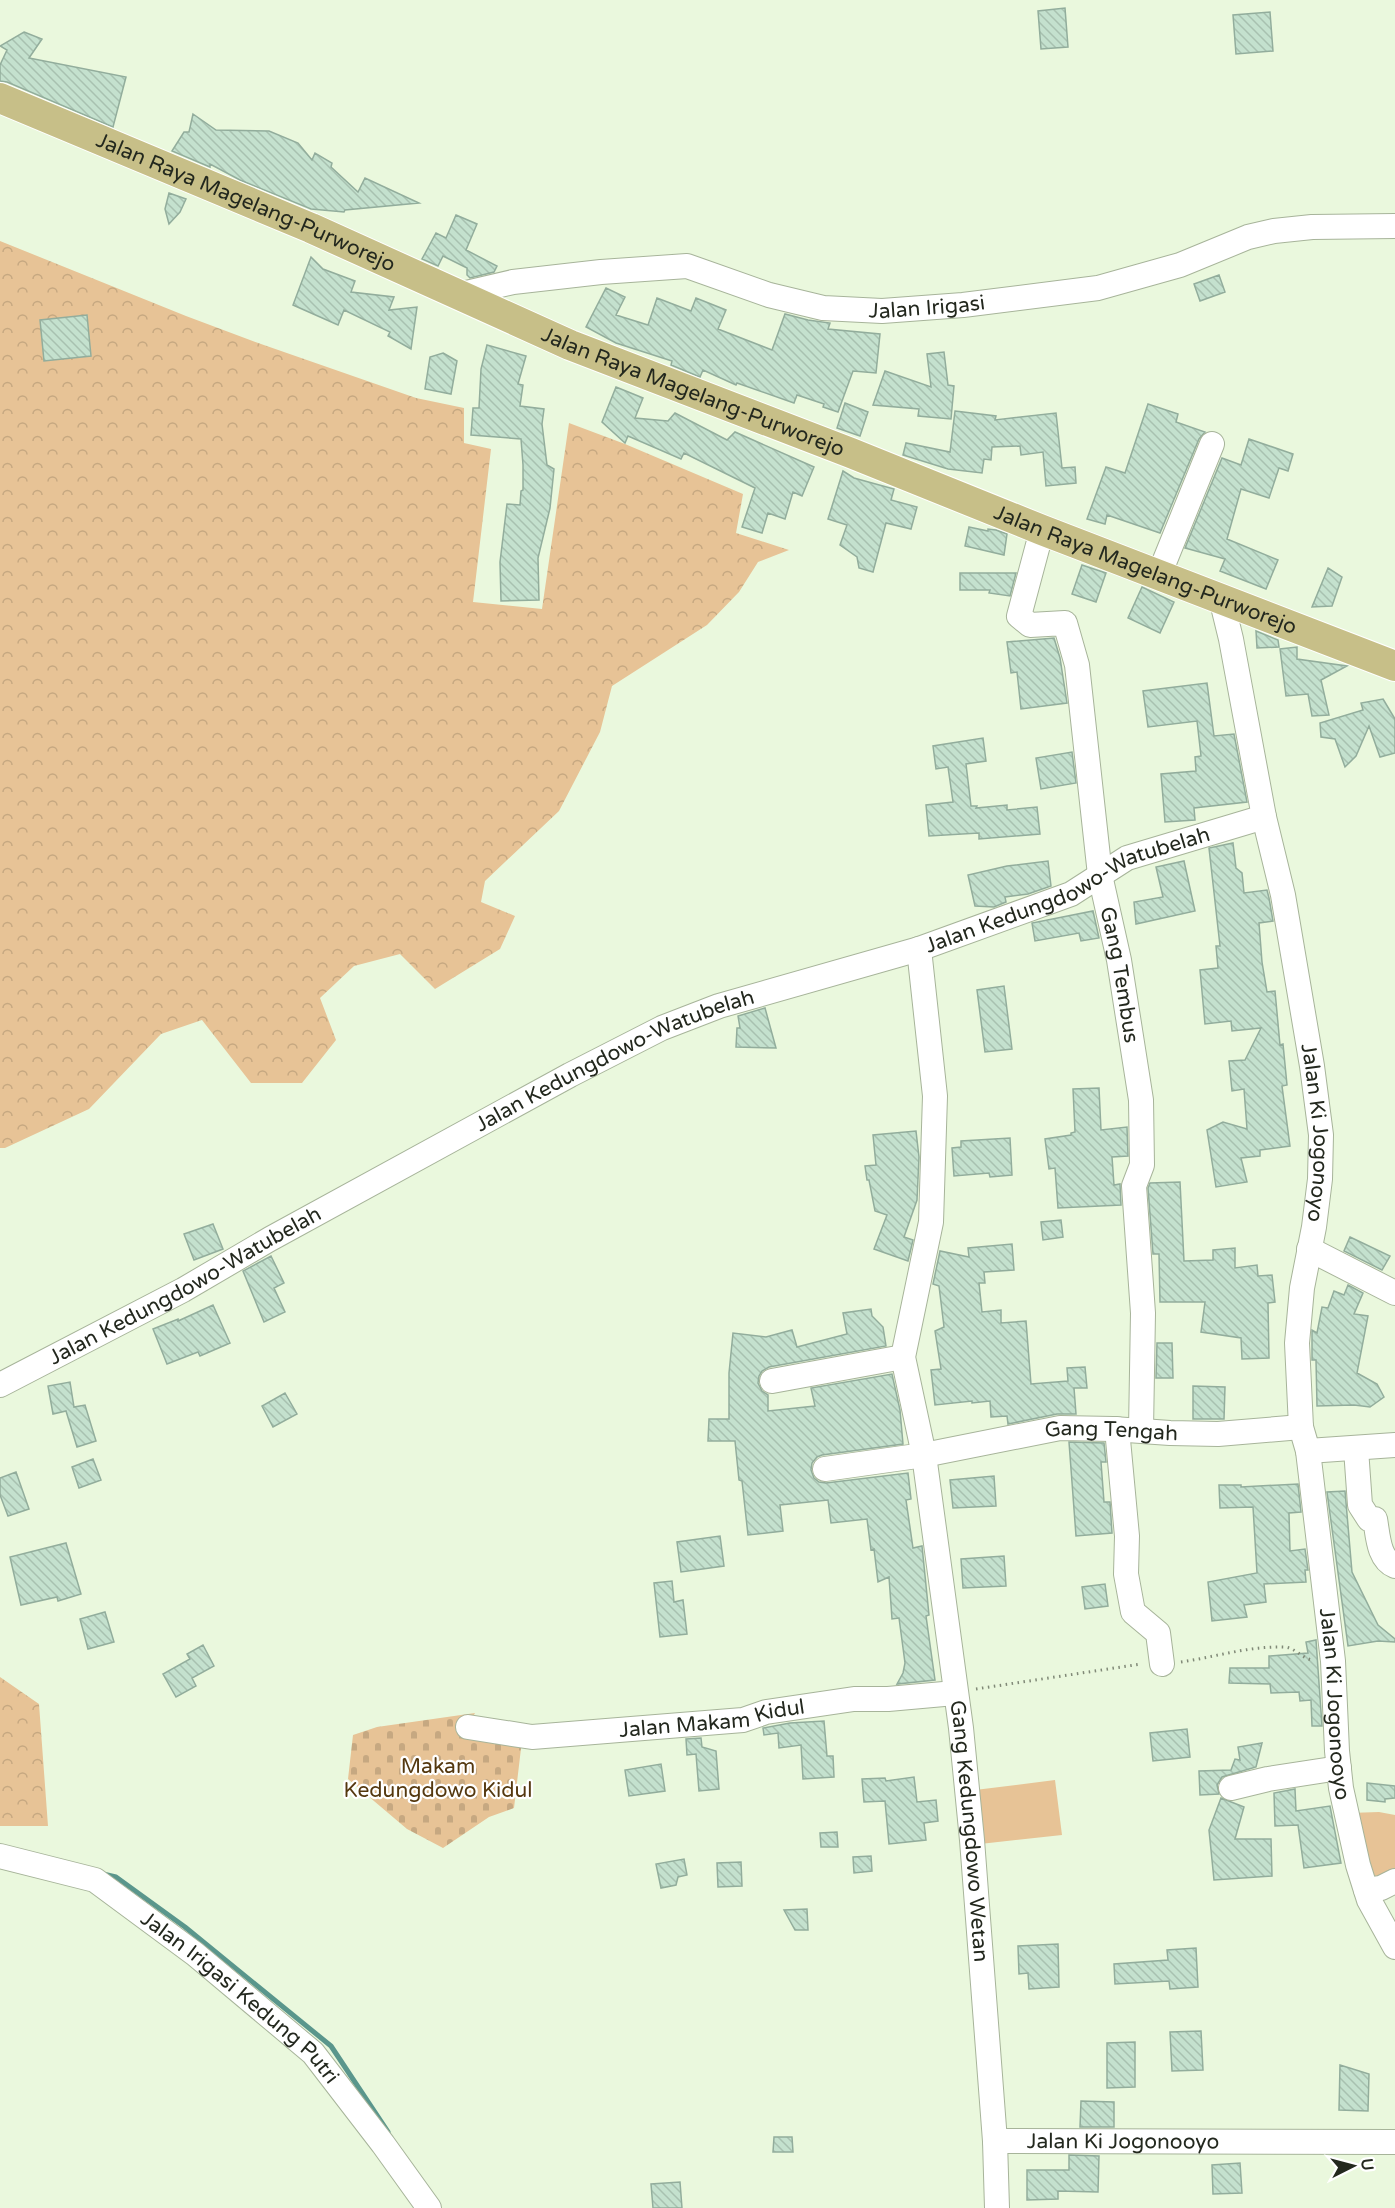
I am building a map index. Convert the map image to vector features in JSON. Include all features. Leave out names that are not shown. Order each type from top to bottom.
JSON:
[{"type":"main road","name":"Jalan Raya Magelang-Purworejo","points":[[0,98],[311,228],[570,345],[1395,666]]},
{"type":"street","name":"Jalan Irigasi","points":[[458,295],[513,282],[601,272],[687,266],[769,295],[824,308],[882,311],[1015,299],[1098,288],[1180,265],[1248,237],[1274,231],[1312,227],[1395,226]]},
{"type":"street","points":[[1159,575],[1212,444]]},
{"type":"street","name":"Gang Tembus","points":[[1041,530],[1019,616],[1030,626],[1065,623],[1077,665],[1100,875],[1119,960],[1141,1100],[1142,1165],[1134,1186],[1143,1313],[1141,1430]]},
{"type":"street","name":"Jalan Ki Jogonoyo","points":[[1221,598],[1231,639],[1264,817],[1283,896],[1312,1066],[1321,1135],[1320,1179],[1302,1288],[1297,1343],[1301,1428],[1308,1451]]},
{"type":"street","name":"Jalan Kedungdowo-Watubelah","points":[[0,1385],[183,1290],[323,1210],[570,1075],[662,1028],[719,1006],[919,949],[1071,894],[1127,858],[1264,817]]},
{"type":"street","points":[[772,1381],[903,1357],[931,1222],[935,1096],[919,949]]},
{"type":"street","points":[[1310,1250],[1395,1293]]},
{"type":"street","name":"Gang Kedungdowo Wetan","points":[[903,1357],[924,1455],[972,1840],[995,2141],[997,2208]]},
{"type":"street","name":"Gang Tengah","points":[[825,1470],[924,1455],[1060,1428],[1218,1434],[1301,1428]]},
{"type":"street","points":[[1117,1429],[1127,1536],[1126,1574],[1133,1612],[1158,1633],[1162,1664]]},
{"type":"street","points":[[1308,1451],[1395,1445]]},
{"type":"street","points":[[1356,1449],[1360,1505],[1369,1519],[1375,1519],[1381,1551],[1388,1563],[1395,1566]]},
{"type":"street","name":"Jalan Ki Jogonooyo","points":[[1308,1451],[1333,1661],[1339,1768],[1351,1833],[1366,1890],[1395,1947]]},
{"type":"street","name":"Jalan Makam Kidul","points":[[468,1727],[532,1737],[743,1720],[766,1712],[854,1699],[888,1699],[955,1693]]},
{"type":"street","points":[[1231,1788],[1268,1779],[1339,1768]]},
{"type":"street","name":"Jalan Irigasi Kedung Putri","points":[[0,1856],[95,1880],[195,1954],[313,2053],[429,2208]]},
{"type":"street","points":[[1366,1890],[1381,1888],[1395,1881]]},
{"type":"street","name":"Jalan Ki Jogonooyo","points":[[995,2141],[1395,2142]]},
{"type":"green space","points":[[0,241],[261,344],[416,398],[464,408],[464,443],[491,449],[473,602],[542,609],[569,423],[743,494],[736,533],[789,550],[758,562],[739,592],[707,625],[612,686],[600,732],[559,811],[485,881],[481,902],[515,916],[500,949],[435,989],[400,954],[354,966],[320,998],[336,1040],[302,1083],[251,1083],[202,1020],[161,1034],[89,1109],[5,1148],[0,1148]]},
{"type":"green space","points":[[0,1677],[39,1704],[48,1826],[0,1826]]},
{"type":"green space","name":"Makam Kedungdowo Kidul","points":[[475,1713],[468,1726],[522,1740],[514,1808],[489,1817],[443,1848],[407,1829],[348,1779],[353,1735],[377,1727]]},
{"type":"green space","points":[[1055,1780],[1062,1835],[980,1844],[975,1790]]},
{"type":"green space","points":[[1379,1812],[1395,1815],[1395,1872],[1376,1887],[1349,1813]]},
{"type":"building","points":[[1065,8],[1068,47],[1041,49],[1038,11]]},
{"type":"building","points":[[1270,12],[1273,51],[1236,54],[1233,15]]},
{"type":"building","points":[[24,32],[42,39],[29,58],[126,77],[113,127],[0,81],[0,65],[7,50],[0,46]]},
{"type":"building","points":[[193,114],[216,130],[269,131],[298,143],[312,160],[315,153],[332,163],[331,167],[358,192],[365,178],[419,203],[345,210],[344,212],[311,209],[240,180],[210,164],[210,167],[172,151],[184,132],[189,132]]},
{"type":"building","points":[[169,193],[186,199],[180,212],[169,224],[165,209]]},
{"type":"building","points":[[456,215],[477,224],[466,250],[497,266],[494,272],[470,278],[467,275],[467,268],[443,256],[438,266],[422,259],[436,233],[446,238]]},
{"type":"building","points":[[311,257],[323,269],[355,281],[351,292],[394,297],[389,310],[417,307],[411,349],[388,336],[390,332],[344,310],[338,325],[293,305]]},
{"type":"building","points":[[1219,275],[1225,292],[1200,301],[1194,284]]},
{"type":"building","points":[[606,288],[625,297],[616,315],[648,325],[657,298],[691,311],[696,298],[726,310],[718,329],[772,350],[785,314],[830,323],[828,329],[880,334],[876,373],[853,371],[838,412],[823,407],[824,404],[797,395],[794,403],[737,383],[736,385],[703,370],[700,377],[671,365],[672,361],[616,343],[586,327]]},
{"type":"building","points":[[87,315],[91,356],[44,361],[40,320]]},
{"type":"building","points":[[487,345],[526,356],[518,384],[523,385],[520,406],[544,409],[542,424],[547,465],[554,469],[550,508],[538,558],[539,600],[501,601],[500,562],[507,504],[520,505],[523,490],[523,465],[521,439],[471,435],[473,408],[479,408],[481,369]]},
{"type":"building","points":[[944,352],[948,385],[954,386],[951,419],[918,416],[919,409],[873,405],[885,371],[931,387],[927,354]]},
{"type":"building","points":[[443,353],[457,361],[451,394],[425,389],[430,357]]},
{"type":"building","points":[[616,387],[643,398],[635,418],[668,421],[675,413],[727,440],[735,432],[814,467],[802,496],[793,492],[785,519],[768,513],[762,533],[742,527],[755,488],[684,453],[681,459],[628,436],[625,443],[602,422]]},
{"type":"building","points":[[845,403],[868,412],[860,436],[837,428]]},
{"type":"building","points":[[1148,404],[1178,414],[1176,422],[1205,432],[1199,439],[1160,533],[1107,515],[1105,524],[1087,519],[1106,467],[1125,473]]},
{"type":"building","points":[[955,411],[996,416],[995,420],[1056,413],[1062,468],[1075,467],[1076,483],[1046,486],[1043,452],[1021,455],[1020,446],[992,447],[991,460],[984,459],[982,473],[948,469],[903,455],[906,443],[950,452]]},
{"type":"building","points":[[1249,439],[1293,454],[1288,471],[1279,468],[1269,498],[1241,489],[1227,539],[1278,560],[1266,589],[1220,571],[1225,559],[1185,548],[1222,458],[1241,465]]},
{"type":"building","points":[[843,471],[854,478],[894,489],[891,500],[917,507],[911,529],[886,523],[873,572],[859,568],[857,557],[840,545],[847,525],[828,519]]},
{"type":"building","points":[[969,527],[988,531],[988,529],[996,530],[1007,534],[1004,555],[965,546]]},
{"type":"building","points":[[1082,565],[1106,573],[1096,602],[1072,594]]},
{"type":"building","points":[[1328,568],[1342,577],[1332,606],[1312,607]]},
{"type":"building","points":[[960,573],[1016,573],[1010,596],[989,593],[990,590],[960,590]]},
{"type":"building","points":[[1142,587],[1174,602],[1160,633],[1128,618]]},
{"type":"building","points":[[1256,631],[1278,640],[1279,647],[1257,648]]},
{"type":"building","points":[[1054,638],[1060,658],[1067,703],[1021,709],[1017,672],[1011,673],[1007,642]]},
{"type":"building","points":[[1297,647],[1297,659],[1347,666],[1321,680],[1329,715],[1312,716],[1308,694],[1286,696],[1280,649]]},
{"type":"building","points":[[1207,683],[1214,736],[1234,734],[1247,802],[1194,808],[1195,820],[1165,822],[1161,774],[1196,771],[1195,757],[1201,756],[1197,721],[1148,727],[1143,691]]},
{"type":"building","points":[[1383,699],[1395,719],[1395,753],[1380,757],[1369,726],[1356,756],[1345,767],[1335,739],[1321,737],[1320,723],[1363,710],[1361,703]]},
{"type":"building","points":[[983,738],[986,761],[966,764],[971,806],[977,806],[976,808],[1007,805],[1007,810],[1037,807],[1040,834],[979,839],[979,833],[929,836],[926,805],[953,802],[948,767],[936,769],[933,746]]},
{"type":"building","points":[[1072,752],[1076,783],[1041,789],[1036,758]]},
{"type":"building","points":[[1233,843],[1236,868],[1242,873],[1244,893],[1267,890],[1269,898],[1273,921],[1259,923],[1262,962],[1267,992],[1275,991],[1280,1045],[1283,1044],[1287,1085],[1282,1086],[1290,1146],[1260,1150],[1260,1156],[1241,1158],[1247,1182],[1216,1187],[1207,1130],[1223,1122],[1247,1129],[1244,1089],[1232,1091],[1229,1061],[1245,1060],[1261,1028],[1232,1031],[1231,1021],[1205,1024],[1200,970],[1218,968],[1216,946],[1220,946],[1209,848]]},
{"type":"building","points":[[1048,861],[1051,886],[1028,894],[1005,897],[1006,902],[994,907],[975,906],[968,875],[1007,866]]},
{"type":"building","points":[[1184,861],[1195,911],[1136,924],[1134,902],[1163,897],[1156,867]]},
{"type":"building","points":[[1093,911],[1099,938],[1081,941],[1079,933],[1035,941],[1032,923]]},
{"type":"building","points":[[1004,986],[1012,1049],[985,1052],[977,990]]},
{"type":"building","points":[[765,1008],[776,1048],[736,1047],[737,1028],[740,1028],[738,1016]]},
{"type":"building","points":[[1099,1088],[1101,1130],[1127,1127],[1128,1156],[1112,1157],[1114,1185],[1120,1184],[1121,1205],[1058,1208],[1055,1168],[1049,1169],[1045,1139],[1071,1135],[1075,1132],[1073,1089]]},
{"type":"building","points":[[916,1131],[919,1157],[917,1200],[904,1237],[913,1240],[908,1261],[874,1249],[887,1215],[875,1211],[865,1166],[876,1165],[873,1135]]},
{"type":"building","points":[[1010,1138],[1012,1175],[990,1177],[989,1173],[954,1176],[952,1148],[961,1147],[961,1141]]},
{"type":"building","points":[[1180,1182],[1184,1261],[1213,1260],[1213,1250],[1235,1248],[1235,1268],[1257,1265],[1258,1276],[1272,1275],[1275,1302],[1268,1303],[1269,1358],[1242,1359],[1241,1338],[1201,1332],[1205,1302],[1160,1302],[1159,1254],[1153,1254],[1148,1188],[1150,1183]]},
{"type":"building","points":[[1061,1220],[1063,1237],[1043,1240],[1041,1222]]},
{"type":"building","points":[[213,1224],[223,1249],[194,1260],[184,1234]]},
{"type":"building","points":[[1350,1237],[1390,1256],[1382,1270],[1344,1251]]},
{"type":"building","points":[[1012,1244],[1014,1270],[984,1272],[985,1283],[979,1283],[982,1312],[1001,1310],[1001,1323],[1026,1321],[1031,1384],[1068,1381],[1067,1368],[1085,1367],[1087,1388],[1074,1388],[1076,1414],[1057,1414],[1008,1424],[1007,1416],[991,1417],[990,1401],[935,1405],[931,1370],[941,1369],[935,1331],[944,1327],[939,1286],[933,1284],[940,1251],[969,1257],[968,1248]]},
{"type":"building","points":[[271,1256],[284,1283],[274,1288],[285,1312],[264,1322],[243,1271]]},
{"type":"building","points":[[1348,1285],[1363,1293],[1354,1314],[1368,1316],[1357,1373],[1377,1384],[1384,1397],[1370,1407],[1317,1406],[1316,1360],[1312,1360],[1312,1330],[1317,1333],[1322,1307],[1328,1308],[1334,1291],[1344,1295]]},
{"type":"building","points":[[213,1305],[230,1343],[200,1356],[198,1352],[167,1364],[153,1329],[178,1319],[178,1321]]},
{"type":"building","points":[[871,1309],[872,1316],[883,1327],[886,1346],[769,1367],[762,1371],[758,1383],[762,1391],[768,1395],[768,1411],[815,1406],[811,1388],[892,1374],[900,1410],[903,1444],[822,1455],[812,1463],[811,1470],[814,1478],[826,1483],[908,1473],[911,1499],[906,1500],[913,1548],[922,1546],[929,1615],[926,1616],[935,1680],[897,1684],[905,1663],[899,1618],[892,1619],[889,1577],[878,1582],[867,1519],[831,1523],[828,1500],[780,1505],[783,1531],[748,1535],[735,1441],[708,1441],[709,1419],[729,1419],[729,1373],[733,1333],[766,1337],[792,1330],[797,1347],[847,1334],[843,1313]]},
{"type":"building","points":[[1157,1343],[1172,1343],[1173,1378],[1156,1378]]},
{"type":"building","points":[[70,1382],[74,1407],[85,1405],[96,1441],[77,1447],[66,1411],[53,1414],[48,1386]]},
{"type":"building","points":[[1193,1386],[1225,1387],[1224,1419],[1193,1419]]},
{"type":"building","points":[[285,1393],[297,1414],[273,1427],[262,1406]]},
{"type":"building","points":[[1069,1442],[1104,1443],[1106,1462],[1101,1462],[1104,1502],[1110,1502],[1112,1533],[1076,1536]]},
{"type":"building","points":[[93,1459],[101,1480],[79,1488],[72,1467]]},
{"type":"building","points":[[16,1472],[29,1509],[8,1516],[0,1495],[0,1478]]},
{"type":"building","points":[[994,1476],[996,1506],[953,1508],[950,1480]]},
{"type":"building","points":[[1298,1484],[1301,1512],[1289,1513],[1290,1551],[1305,1549],[1308,1570],[1305,1570],[1306,1582],[1264,1584],[1266,1602],[1244,1605],[1247,1617],[1212,1621],[1208,1582],[1257,1573],[1253,1507],[1220,1508],[1219,1485],[1241,1485],[1241,1487]]},
{"type":"building","points":[[1345,1491],[1352,1572],[1378,1625],[1395,1639],[1395,1642],[1378,1641],[1348,1646],[1327,1492]]},
{"type":"building","points":[[720,1536],[724,1566],[681,1572],[677,1542]]},
{"type":"building","points":[[66,1543],[81,1594],[58,1601],[57,1597],[21,1605],[10,1557]]},
{"type":"building","points":[[1004,1556],[1006,1586],[963,1588],[961,1559]]},
{"type":"building","points":[[672,1581],[674,1602],[683,1600],[687,1634],[660,1637],[654,1583]]},
{"type":"building","points":[[1105,1584],[1108,1606],[1085,1609],[1082,1587]]},
{"type":"building","points":[[105,1612],[114,1642],[88,1649],[80,1619]]},
{"type":"building","points":[[1316,1640],[1322,1726],[1312,1726],[1311,1700],[1300,1701],[1299,1692],[1271,1693],[1270,1684],[1229,1683],[1230,1668],[1269,1668],[1269,1656],[1308,1653],[1306,1642]]},
{"type":"building","points":[[203,1645],[214,1666],[192,1678],[196,1686],[176,1697],[163,1674],[190,1659],[187,1654]]},
{"type":"building","points":[[824,1721],[827,1756],[833,1756],[834,1777],[803,1779],[801,1745],[779,1748],[778,1733],[764,1735],[763,1728],[790,1723]]},
{"type":"building","points":[[1187,1729],[1190,1757],[1153,1761],[1150,1733]]},
{"type":"building","points":[[701,1738],[702,1747],[716,1751],[719,1789],[699,1791],[696,1754],[687,1755],[686,1739]]},
{"type":"building","points":[[1262,1743],[1256,1767],[1222,1777],[1217,1785],[1219,1794],[1200,1795],[1199,1771],[1231,1770],[1235,1759],[1240,1760],[1238,1747]]},
{"type":"building","points":[[661,1764],[665,1791],[629,1796],[625,1770]]},
{"type":"building","points":[[914,1777],[917,1802],[936,1800],[938,1821],[924,1823],[926,1840],[889,1844],[885,1801],[864,1802],[862,1779],[885,1778],[886,1781]]},
{"type":"building","points":[[1367,1783],[1395,1786],[1395,1798],[1385,1799],[1385,1802],[1367,1800]]},
{"type":"building","points":[[1295,1789],[1296,1811],[1330,1806],[1341,1863],[1304,1868],[1298,1825],[1275,1826],[1274,1793]]},
{"type":"building","points":[[1221,1798],[1244,1807],[1235,1839],[1271,1839],[1272,1876],[1214,1880],[1209,1830]]},
{"type":"building","points":[[837,1832],[838,1847],[821,1847],[820,1833]]},
{"type":"building","points":[[871,1856],[872,1871],[854,1873],[853,1857]]},
{"type":"building","points":[[684,1859],[687,1875],[678,1877],[676,1885],[661,1888],[656,1864]]},
{"type":"building","points":[[741,1862],[742,1886],[718,1887],[717,1863]]},
{"type":"building","points":[[807,1909],[808,1930],[795,1930],[784,1910]]},
{"type":"building","points":[[1058,1944],[1059,1987],[1029,1989],[1028,1973],[1019,1974],[1018,1946]]},
{"type":"building","points":[[1196,1948],[1198,1987],[1170,1989],[1169,1981],[1115,1984],[1114,1964],[1168,1960],[1167,1950]]},
{"type":"building","points":[[1201,2031],[1203,2070],[1172,2071],[1170,2032]]},
{"type":"building","points":[[1135,2042],[1135,2087],[1107,2088],[1107,2043]]},
{"type":"building","points":[[1340,2065],[1369,2074],[1368,2111],[1339,2110]]},
{"type":"building","points":[[1081,2101],[1114,2102],[1114,2127],[1080,2127]]},
{"type":"building","points":[[774,2137],[792,2137],[793,2152],[773,2152]]},
{"type":"building","points":[[1069,2155],[1099,2156],[1098,2192],[1058,2191],[1058,2199],[1027,2200],[1027,2170],[1069,2170]]},
{"type":"building","points":[[1240,2163],[1242,2193],[1213,2194],[1212,2165]]},
{"type":"building","points":[[680,2182],[682,2208],[653,2208],[651,2184]]},
{"type":"waterway","points":[[103,1874],[116,1877],[185,1927],[331,2046],[388,2132]]}]
